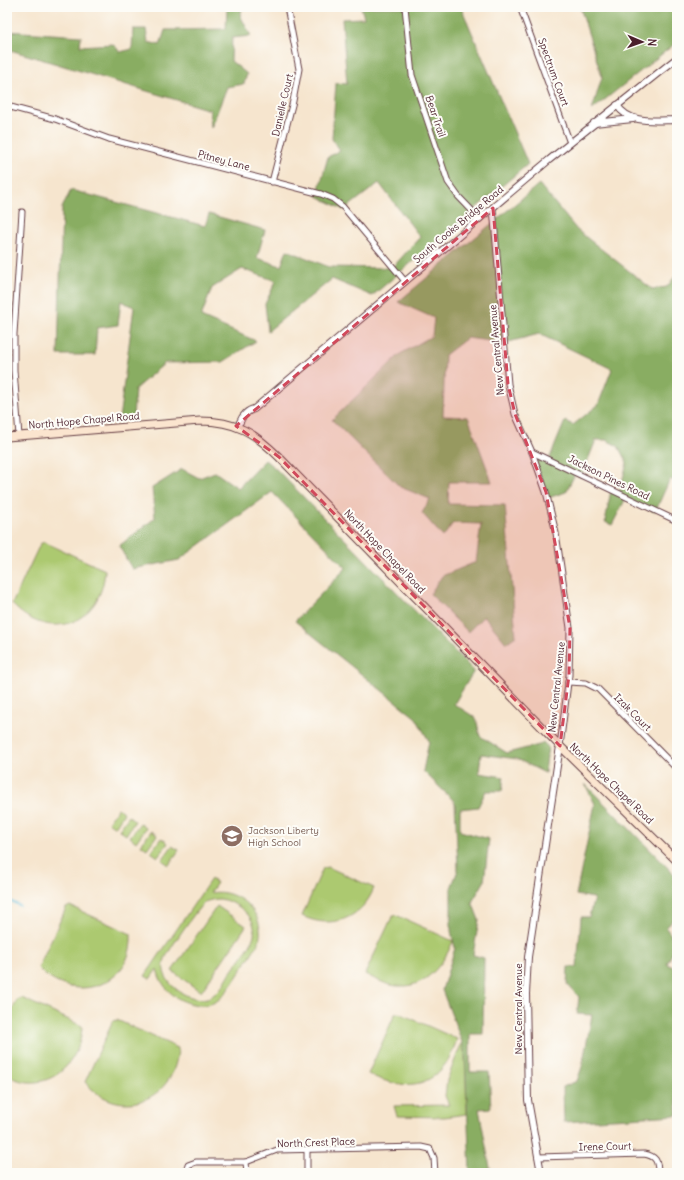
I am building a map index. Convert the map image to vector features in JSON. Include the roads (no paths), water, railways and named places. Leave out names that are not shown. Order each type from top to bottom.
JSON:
[{"type":"main road","name":"North Hope Chapel Road","points":[[7,437],[177,422],[208,421],[238,424],[259,438],[279,457],[560,746],[677,861]]},
{"type":"street","name":"Danielle Court","points":[[272,182],[293,101],[299,69],[287,7]]},
{"type":"street","name":"Bear Trail","points":[[405,7],[412,75],[448,182],[458,196],[480,219]]},
{"type":"street","name":"Spectrum Court","points":[[520,7],[570,143]]},
{"type":"street","name":"South Cooks Bridge Road","points":[[238,424],[404,280],[480,219],[594,123],[677,58]]},
{"type":"street","points":[[617,105],[626,116],[634,119]]},
{"type":"street","name":"Pitney Lane","points":[[7,106],[55,119],[109,139],[321,194],[338,202],[404,280]]},
{"type":"street","points":[[594,123],[634,119],[677,120]]},
{"type":"street","name":"New Central Avenue","points":[[493,208],[508,384],[515,414],[532,452],[546,492],[554,523],[568,606],[570,628],[568,682],[528,964],[526,994],[528,1100],[541,1173]]},
{"type":"street","points":[[19,436],[14,370],[14,334],[22,212]]},
{"type":"street","points":[[7,334],[14,334]]},
{"type":"street","name":"Jackson Pines Road","points":[[532,452],[677,521]]},
{"type":"street","name":"Izak Court","points":[[568,682],[586,683],[598,689],[677,769]]},
{"type":"street","name":"North Crest Place","points":[[186,1173],[188,1165],[196,1162],[246,1162],[277,1150],[421,1147],[430,1150],[434,1158],[434,1173]]},
{"type":"street","points":[[307,1150],[307,1173]]},
{"type":"street","name":"Irene Court","points":[[538,1157],[644,1154],[653,1156],[657,1160],[658,1173]]},
{"type":"street","points":[[246,1162],[247,1173]]},
{"type":"waterway","points":[[7,899],[20,906]]},
{"type":"place","name":"Jackson Liberty High School","points":[[232,836]]}]
